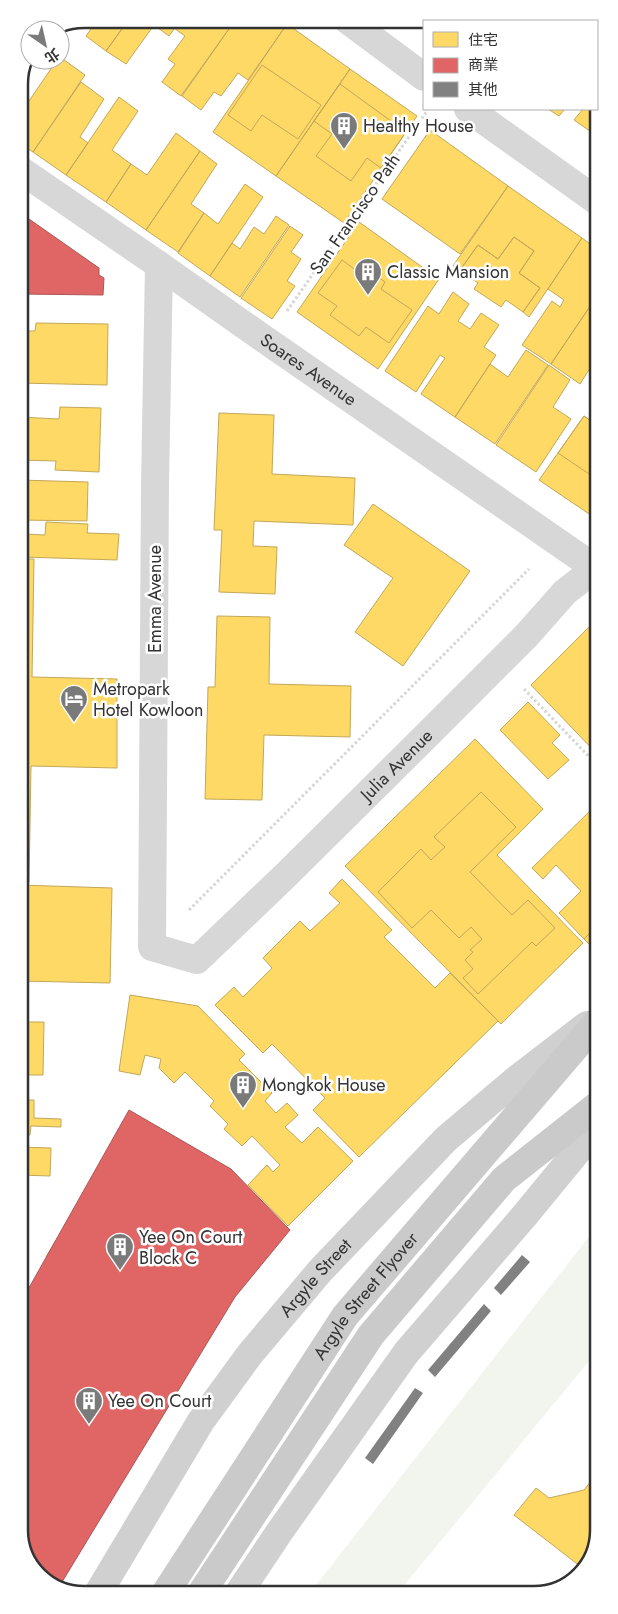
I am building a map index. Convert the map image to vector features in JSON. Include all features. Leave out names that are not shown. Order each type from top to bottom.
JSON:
[{"type":"main road","name":"Argyle Street","points":[[102,1586],[201,1421],[250,1354],[320,1271],[446,1139],[518,1078],[590,1022]]},
{"type":"main road","name":"Argyle Street Flyover","points":[[170,1586],[345,1316],[590,1030]]},
{"type":"main road","name":"Argyle Street Flyover","points":[[205,1586],[371,1335],[504,1179],[590,1111]]},
{"type":"main road","points":[[243,1586],[406,1353],[525,1215],[590,1135]]},
{"type":"street","points":[[358,28],[423,76]]},
{"type":"street","points":[[469,110],[590,196]]},
{"type":"street","name":"Soares Avenue","points":[[28,175],[160,265],[267,342],[590,566]]},
{"type":"street","name":"Emma Avenue","points":[[160,265],[155,484],[152,947],[197,960]]},
{"type":"street","name":"Julia Avenue","points":[[197,960],[287,874],[527,636],[565,592],[590,574]]},
{"type":"path","name":"San Francisco Path","points":[[282,318],[427,110]]},
{"type":"path","points":[[187,912],[529,569]]},
{"type":"path","points":[[520,686],[590,758]]},
{"type":"shaded area","points":[[590,1235],[590,1360],[404,1586],[315,1586]]},
{"type":"building: 住宅","points":[[92,27],[123,27],[106,51],[86,36]]},
{"type":"building: 住宅","points":[[123,27],[152,27],[126,64],[106,51]]},
{"type":"building: 住宅","points":[[157,27],[175,27],[169,36]]},
{"type":"building: 住宅","points":[[230,27],[181,96],[162,82],[175,64],[168,59],[185,36],[174,28]]},
{"type":"building: 住宅","points":[[230,27],[285,27],[248,80],[238,73],[221,96],[214,92],[201,110],[182,96]]},
{"type":"building: 住宅","points":[[285,27],[292,27],[350,69],[276,176],[213,132]]},
{"type":"building: 住宅","points":[[70,64],[85,75],[33,152],[28,149],[29,101],[50,70],[70,70]]},
{"type":"building: 住宅","points":[[262,65],[321,105],[298,139],[262,115],[251,131],[228,115]]},
{"type":"building: 住宅","name":"Healthy House","points":[[350,69],[417,116],[344,223],[276,176]]},
{"type":"building: 住宅","points":[[81,82],[104,99],[80,137],[88,143],[66,175],[33,152]]},
{"type":"building: 住宅","points":[[340,84],[406,132],[381,168],[367,158],[351,181],[316,156],[332,134],[314,121]]},
{"type":"building: 住宅","points":[[119,97],[138,111],[112,150],[131,164],[106,202],[66,175]]},
{"type":"building: 住宅","points":[[550,110],[564,110],[559,116]]},
{"type":"building: 住宅","points":[[582,110],[590,110],[590,131],[574,120]]},
{"type":"building: 住宅","points":[[430,130],[508,186],[460,254],[382,199]]},
{"type":"building: 住宅","points":[[176,133],[200,151],[146,230],[106,202],[131,164],[147,175]]},
{"type":"building: 住宅","points":[[200,151],[217,164],[191,204],[204,213],[178,252],[146,230]]},
{"type":"building: 住宅","points":[[245,184],[263,197],[210,276],[178,253],[204,213],[218,224]]},
{"type":"building: 住宅","points":[[508,186],[582,238],[529,317],[523,312],[540,288],[519,273],[534,251],[514,237],[498,259],[478,245],[460,270],[453,266]]},
{"type":"building: 住宅","points":[[276,216],[289,225],[240,297],[210,276],[232,243],[240,249],[254,227],[264,234]]},
{"type":"building: 住宅","name":"Classic Mansion","points":[[359,222],[439,279],[378,369],[297,312]]},
{"type":"building: 住宅","points":[[290,226],[303,235],[291,252],[301,259],[287,281],[295,286],[272,319],[241,298]]},
{"type":"building: 住宅","points":[[514,237],[534,251],[519,273],[540,288],[523,312],[506,300],[501,307],[474,289],[478,283],[460,270],[478,245],[498,259]]},
{"type":"building: 住宅","points":[[582,238],[590,244],[590,306],[551,364],[522,345],[552,301],[560,307],[564,300],[548,289]]},
{"type":"building: 住宅","points":[[342,260],[368,279],[372,273],[385,282],[381,289],[412,310],[389,343],[366,327],[359,336],[330,315],[337,306],[318,293]]},
{"type":"building: 住宅","points":[[453,292],[469,304],[458,321],[470,329],[481,313],[499,325],[484,347],[496,355],[455,417],[421,394],[445,358],[440,355],[416,392],[385,371],[428,306],[439,314]]},
{"type":"building: 住宅","points":[[590,306],[590,368],[580,384],[551,364]]},
{"type":"building: 住宅","points":[[36,323],[108,324],[107,385],[28,383],[28,331],[35,331]]},
{"type":"building: 住宅","points":[[526,350],[548,365],[495,444],[455,417],[490,364],[508,377]]},
{"type":"building: 住宅","points":[[549,365],[570,380],[553,407],[571,419],[536,472],[496,445]]},
{"type":"building: 住宅","points":[[60,407],[101,408],[99,472],[55,470],[56,461],[28,460],[28,417],[59,419]]},
{"type":"building: 住宅","points":[[219,413],[274,415],[272,474],[355,478],[353,525],[254,521],[253,546],[277,547],[275,594],[219,592],[222,530],[214,530]]},
{"type":"building: 住宅","points":[[584,416],[590,420],[590,475],[558,453]]},
{"type":"building: 住宅","points":[[584,416],[590,420],[590,515],[539,480]]},
{"type":"building: 住宅","points":[[28,480],[88,482],[87,521],[28,520]]},
{"type":"building: 住宅","points":[[373,504],[470,571],[403,666],[355,632],[393,578],[344,545]]},
{"type":"building: 住宅","points":[[46,522],[88,524],[87,533],[119,534],[117,560],[28,557],[28,534],[45,535]]},
{"type":"building: 住宅","points":[[28,559],[34,559],[32,677],[117,679],[117,768],[31,766],[29,883],[27,883]]},
{"type":"building: 住宅","points":[[217,616],[270,617],[269,684],[351,686],[350,737],[264,735],[262,800],[205,799],[208,687],[215,687]]},
{"type":"building: 住宅","points":[[590,626],[590,747],[531,685]]},
{"type":"building: 住宅","points":[[528,702],[560,735],[552,743],[569,760],[548,779],[500,730]]},
{"type":"building: 住宅","points":[[475,739],[543,809],[497,855],[583,943],[501,1024],[345,866]]},
{"type":"building: 住宅","points":[[481,792],[516,827],[470,872],[512,915],[528,900],[555,928],[536,946],[532,942],[478,994],[463,978],[473,969],[465,960],[473,952],[470,950],[482,939],[471,927],[459,938],[431,910],[412,928],[378,892],[421,849],[431,860],[445,847],[434,837]]},
{"type":"building: 住宅","points":[[590,811],[590,933],[584,939],[559,913],[581,891],[556,865],[543,879],[532,868]]},
{"type":"building: 住宅","points":[[342,879],[392,930],[384,937],[435,988],[450,973],[498,1021],[359,1157],[313,1110],[325,1098],[272,1044],[263,1053],[215,1005],[234,987],[243,997],[272,968],[263,958],[300,921],[310,931],[340,903],[329,893]]},
{"type":"building: 住宅","points":[[27,885],[112,888],[110,983],[27,981]]},
{"type":"building: 住宅","points":[[590,933],[590,945],[584,939]]},
{"type":"building: 住宅","name":"Mongkok House","points":[[130,995],[198,1006],[245,1054],[239,1060],[272,1093],[265,1101],[276,1113],[287,1103],[298,1115],[285,1127],[302,1143],[318,1127],[353,1161],[288,1226],[248,1185],[267,1165],[273,1172],[280,1165],[252,1136],[242,1146],[224,1129],[228,1124],[210,1106],[214,1101],[185,1072],[174,1083],[159,1068],[161,1059],[145,1055],[140,1075],[119,1071]]},
{"type":"building: 住宅","points":[[27,1022],[44,1022],[43,1075],[27,1075]]},
{"type":"building: 住宅","points":[[27,1100],[34,1100],[34,1118],[61,1119],[61,1127],[31,1126],[30,1135],[27,1135]]},
{"type":"building: 住宅","points":[[27,1147],[51,1148],[50,1176],[27,1175]]},
{"type":"building: 住宅","name":"Yee On Court Block C","points":[[185,1149],[228,1176],[194,1233],[247,1264],[228,1295],[174,1263],[168,1278],[220,1309],[197,1348],[144,1316],[108,1382],[62,1359],[101,1289],[46,1257],[66,1224],[126,1258],[136,1240],[78,1206],[95,1177],[151,1210]]},
{"type":"building: 住宅","points":[[27,1383],[45,1387],[41,1402],[61,1407],[53,1441],[40,1437],[39,1441],[71,1450],[60,1494],[27,1485]]},
{"type":"building: 住宅","points":[[590,1482],[589,1541],[588,1548],[578,1565],[514,1515],[536,1488],[549,1498],[584,1490]]},
{"type":"building: 住宅","points":[[27,1507],[31,1508],[27,1522]]},
{"type":"building: 商業","points":[[28,218],[99,268],[99,275],[104,278],[103,295],[28,294]]},
{"type":"building: 商業","name":"Yee On Court","points":[[129,1110],[231,1169],[290,1230],[235,1297],[62,1582],[41,1567],[29,1545],[27,1530],[27,1291]]},
{"type":"building: 其他","points":[[522,1255],[530,1262],[501,1295],[494,1288]]},
{"type":"building: 其他","points":[[484,1304],[491,1311],[435,1377],[428,1370]]},
{"type":"building: 其他","points":[[415,1388],[423,1393],[373,1464],[365,1458]]},
{"type":"place","name":"Healthy House","points":[[344,150]]},
{"type":"place","name":"Classic Mansion","points":[[368,296]]},
{"type":"place","name":"Metropark Hotel Kowloon","points":[[74,723]]},
{"type":"place","name":"Mongkok House","points":[[243,1109]]},
{"type":"place","name":"Yee On Court Block C","points":[[120,1271]]},
{"type":"place","name":"Yee On Court","points":[[89,1425]]}]
